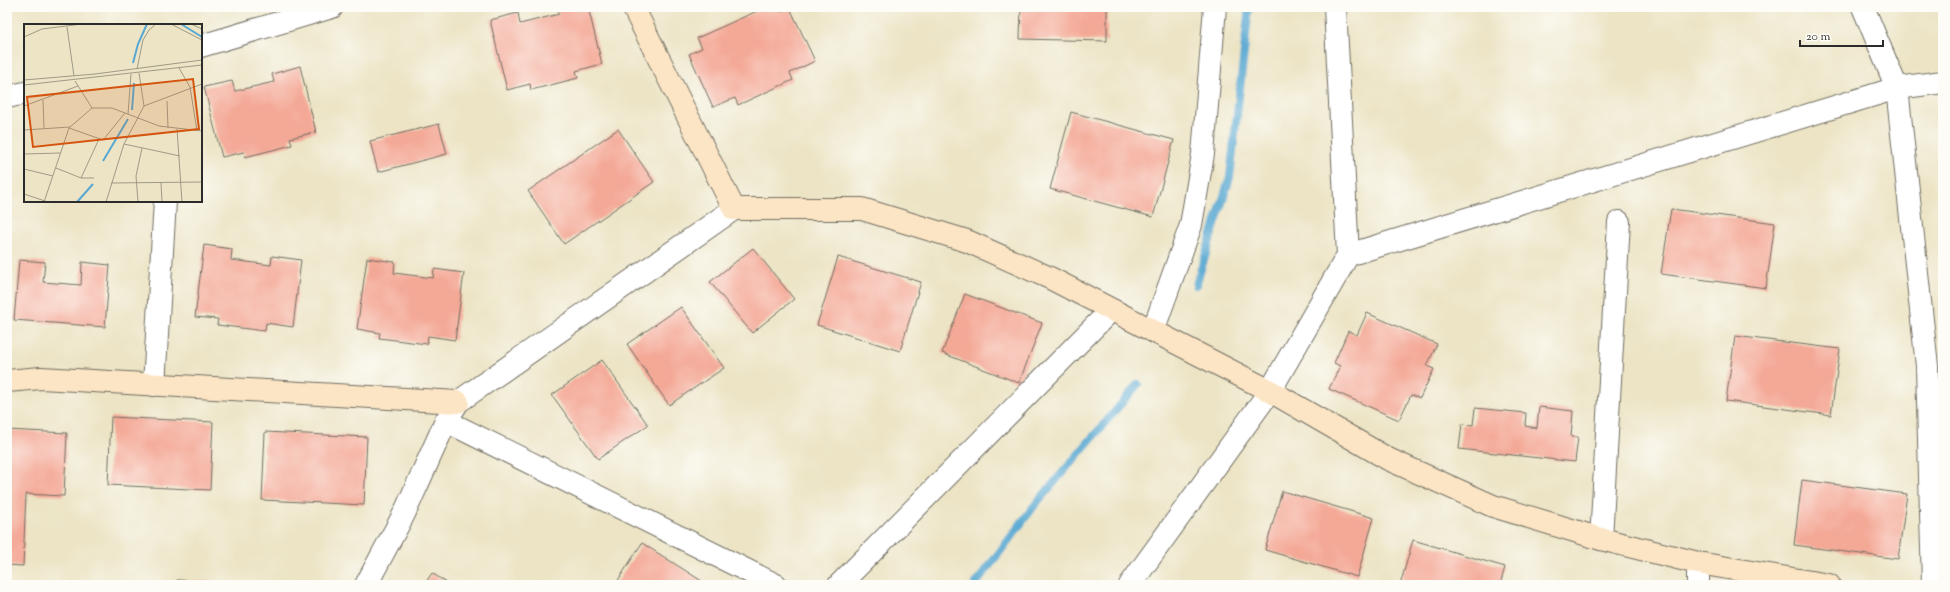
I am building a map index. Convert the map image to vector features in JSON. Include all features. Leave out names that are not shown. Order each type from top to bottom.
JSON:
[{"type":"street","points":[[202,46],[332,7]]},
{"type":"street","points":[[633,7],[734,209]]},
{"type":"street","points":[[1153,331],[1191,226],[1203,154],[1215,7]]},
{"type":"street","points":[[1130,585],[1270,391],[1348,255],[1335,7]]},
{"type":"street","points":[[1863,7],[1898,88],[1927,366],[1933,585]]},
{"type":"street","points":[[1348,255],[1898,88],[1943,82]]},
{"type":"street","points":[[7,97],[24,93]]},
{"type":"street","points":[[154,385],[165,202]]},
{"type":"street","points":[[366,585],[404,514],[446,421],[458,402],[734,209],[862,209],[967,241],[1050,278],[1270,391],[1388,459],[1486,503],[1601,539],[1698,563],[1829,585]]},
{"type":"street","points":[[1601,539],[1619,222]]},
{"type":"street","points":[[839,585],[1111,310]]},
{"type":"street","points":[[7,381],[41,378],[458,402]]},
{"type":"street","points":[[446,421],[776,585]]},
{"type":"street","points":[[1698,563],[1698,585]]},
{"type":"building","points":[[557,7],[588,7],[602,64],[576,71],[578,78],[531,90],[530,84],[507,90],[490,20],[518,13],[520,24],[559,14]]},
{"type":"building","points":[[766,7],[779,7],[781,12],[790,8],[815,61],[790,73],[793,80],[738,105],[735,98],[713,107],[689,54],[702,48],[697,38]]},
{"type":"building","points":[[1021,7],[1107,7],[1107,41],[1020,39]]},
{"type":"building","points":[[1113,7],[1174,7],[1174,9],[1113,9]]},
{"type":"building","points":[[300,66],[316,132],[290,138],[292,145],[245,157],[244,152],[222,157],[204,87],[232,81],[235,91],[274,82],[272,74]]},
{"type":"building","points":[[1071,112],[1174,140],[1153,217],[1050,189]]},
{"type":"building","points":[[439,124],[447,154],[378,172],[370,141]]},
{"type":"building","points":[[618,129],[654,182],[564,244],[528,191]]},
{"type":"building","points":[[1671,209],[1775,223],[1766,288],[1661,274]]},
{"type":"building","points":[[204,245],[232,249],[231,260],[271,265],[272,256],[301,260],[293,327],[266,323],[265,331],[217,325],[218,319],[195,317]]},
{"type":"building","points":[[753,248],[794,299],[752,333],[710,282]]},
{"type":"building","points":[[838,257],[921,282],[900,351],[817,325]]},
{"type":"building","points":[[367,258],[395,262],[394,273],[433,278],[434,269],[464,273],[455,340],[428,336],[427,344],[379,338],[380,333],[357,329]]},
{"type":"building","points":[[19,260],[45,262],[43,282],[81,285],[82,262],[110,265],[105,327],[14,320]]},
{"type":"building","points":[[965,294],[1042,323],[1019,383],[942,353]]},
{"type":"building","points":[[681,307],[724,368],[669,405],[627,344]]},
{"type":"building","points":[[1367,313],[1437,344],[1427,366],[1434,369],[1420,398],[1411,395],[1399,420],[1329,389],[1340,366],[1334,363],[1348,331],[1357,335]]},
{"type":"building","points":[[1735,336],[1840,349],[1831,415],[1726,401]]},
{"type":"building","points":[[602,360],[648,425],[598,459],[552,395]]},
{"type":"building","points":[[1539,407],[1573,411],[1571,437],[1578,437],[1575,462],[1459,449],[1462,424],[1473,425],[1475,408],[1526,413],[1525,426],[1537,428]]},
{"type":"building","points":[[111,417],[213,422],[210,490],[108,485]]},
{"type":"building","points":[[7,430],[67,433],[64,496],[26,494],[23,566],[7,565]]},
{"type":"building","points":[[265,432],[367,437],[364,505],[262,500]]},
{"type":"building","points":[[1802,480],[1907,494],[1898,559],[1794,545]]},
{"type":"building","points":[[1282,491],[1374,518],[1357,577],[1265,550]]},
{"type":"building","points":[[1413,540],[1505,567],[1500,585],[1400,585]]},
{"type":"building","points":[[642,543],[708,585],[615,585]]},
{"type":"building","points":[[432,573],[450,585],[424,585]]},
{"type":"building","points":[[177,580],[265,584],[265,585],[176,585]]},
{"type":"waterway","points":[[1196,285],[1230,177],[1249,7]]},
{"type":"waterway","points":[[975,585],[1034,506],[1138,384]]}]
